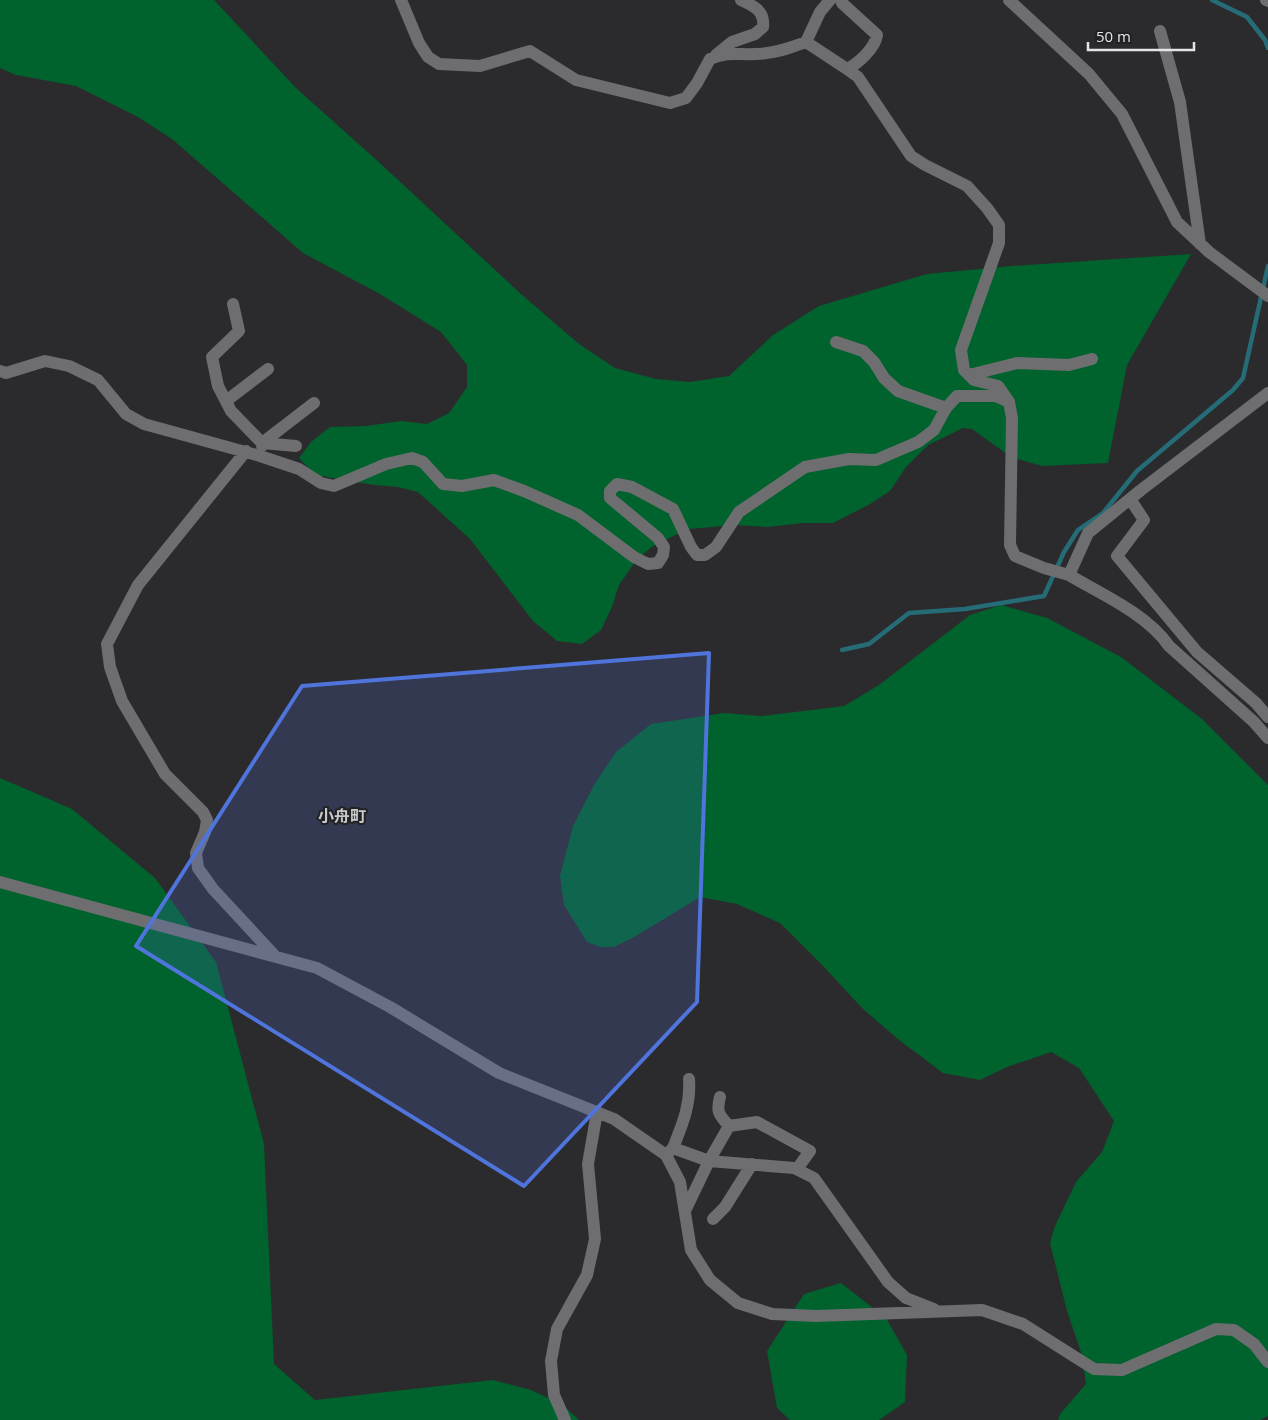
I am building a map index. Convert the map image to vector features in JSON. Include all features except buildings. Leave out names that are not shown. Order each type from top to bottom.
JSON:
[{"type":"street","points":[[401,0],[418,43],[428,57],[440,64],[480,66],[530,51],[576,80],[670,103],[686,98],[697,83],[710,59],[732,42],[755,34],[763,27],[764,19],[760,11],[753,5],[741,0]]},
{"type":"street","points":[[712,58],[724,53],[758,54],[787,50],[806,42],[820,12],[830,0]]},
{"type":"street","points":[[841,0],[877,35],[876,42],[854,66],[847,69]]},
{"type":"street","points":[[1009,0],[1089,74],[1122,114],[1177,222],[1200,244],[1268,296]]},
{"type":"street","points":[[1160,32],[1180,102],[1200,244]]},
{"type":"street","points":[[806,42],[858,77],[911,156],[924,165],[967,186],[987,208],[999,225],[999,243],[961,350],[964,370],[974,380],[998,386],[1009,402],[1012,418],[1010,545],[1015,556],[1065,574],[1146,621],[1160,633],[1169,646],[1254,722],[1268,738]]},
{"type":"street","points":[[233,304],[239,331],[212,357],[218,386],[231,411],[261,450],[322,483],[334,486],[386,464],[412,458],[423,462],[443,484],[462,486],[494,480],[524,490],[578,514],[611,541],[648,564],[658,563],[663,554],[664,547],[658,538],[610,498],[610,491],[617,484],[632,488],[673,509],[691,547],[698,555],[705,555],[716,547],[739,512],[805,467],[849,458],[876,460],[918,442],[934,430],[946,408],[957,396],[996,396],[1009,402]]},
{"type":"street","points":[[836,342],[863,351],[874,362],[884,378],[898,391],[946,408]]},
{"type":"street","points":[[969,375],[1017,363],[1069,365],[1092,359]]},
{"type":"street","points":[[0,371],[6,373],[45,361],[69,366],[98,380],[126,414],[144,424],[246,451],[296,446]]},
{"type":"street","points":[[226,401],[268,369]]},
{"type":"street","points":[[1065,574],[1088,533],[1268,393]]},
{"type":"street","points":[[261,450],[314,404]]},
{"type":"street","points":[[246,451],[138,584],[107,644],[110,667],[122,701],[165,774],[203,812],[207,820],[205,832],[196,853],[198,868],[213,888],[276,957]]},
{"type":"street","points":[[1130,499],[1144,520],[1117,556],[1197,652],[1256,703],[1268,717]]},
{"type":"street","points":[[0,882],[317,968],[390,1006],[499,1073],[614,1119],[669,1151],[709,1160],[797,1169],[814,1178],[888,1282],[906,1298],[939,1311]]},
{"type":"street","points":[[689,1079],[690,1093],[687,1112],[669,1151],[680,1182],[692,1250],[710,1280],[738,1303],[772,1314],[816,1316],[982,1310],[1024,1324],[1094,1369],[1122,1370],[1216,1329],[1234,1330],[1254,1344],[1268,1362]]},
{"type":"street","points":[[720,1097],[718,1106],[719,1116],[729,1126]]},
{"type":"street","points":[[565,1420],[554,1395],[551,1361],[558,1329],[587,1275],[595,1239],[588,1164],[597,1112]]},
{"type":"street","points":[[729,1126],[757,1122],[810,1151],[797,1169]]},
{"type":"street","points":[[685,1211],[709,1160],[729,1126]]},
{"type":"street","points":[[713,1219],[725,1206],[752,1164]]},
{"type":"highlighted area","points":[[709,653],[697,1002],[524,1186],[136,946],[302,686]]},
{"type":"green space","points":[[0,0],[214,0],[296,88],[521,294],[579,344],[615,368],[656,379],[690,382],[729,376],[773,335],[819,306],[927,274],[1012,266],[1191,254],[1127,365],[1108,463],[1042,466],[1011,457],[972,429],[963,428],[928,445],[906,467],[890,491],[870,504],[833,523],[804,523],[767,527],[736,525],[688,529],[653,546],[637,559],[619,585],[612,607],[601,630],[582,644],[557,641],[533,621],[470,539],[418,492],[398,487],[315,475],[299,458],[311,442],[330,427],[366,426],[401,421],[427,424],[449,413],[467,387],[467,365],[441,332],[380,294],[303,253],[172,139],[138,117],[76,86],[16,75],[0,68]]},
{"type":"green space","points":[[1001,605],[1047,618],[1121,657],[1202,719],[1268,785],[1268,1416],[1260,1420],[1058,1420],[1060,1414],[1086,1384],[1082,1355],[1067,1311],[1050,1243],[1055,1226],[1076,1182],[1102,1152],[1114,1121],[1079,1068],[1051,1052],[1007,1067],[980,1080],[943,1073],[899,1040],[863,1009],[780,923],[737,904],[700,897],[636,936],[614,947],[600,947],[587,942],[564,905],[560,876],[573,826],[594,785],[616,752],[651,724],[724,713],[761,716],[844,706],[879,685],[970,615]]},
{"type":"green space","points":[[0,778],[72,809],[155,878],[216,962],[264,1144],[274,1364],[315,1400],[493,1380],[531,1390],[563,1405],[579,1420],[0,1420]]},
{"type":"green space","points":[[841,1283],[886,1318],[907,1355],[905,1402],[879,1420],[790,1420],[777,1408],[767,1351],[804,1294]]},
{"type":"waterway","points":[[1212,0],[1247,17],[1265,40],[1268,48]]},
{"type":"waterway","points":[[842,650],[869,644],[909,613],[965,609],[1044,596],[1064,552],[1078,530],[1103,513],[1137,471],[1233,390],[1243,378],[1268,266]]},
{"type":"district","name":"小舟町","points":[[342,816]]}]
